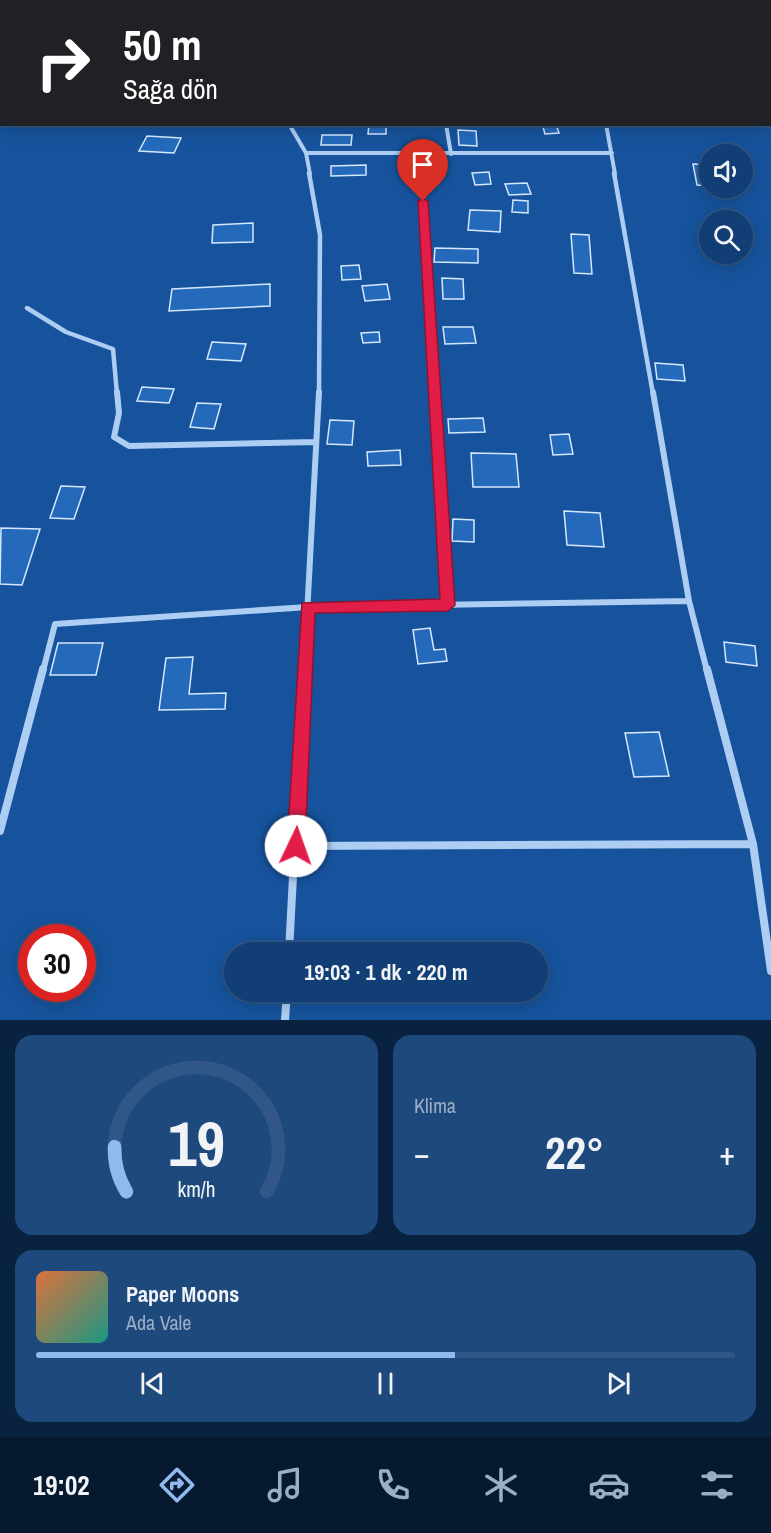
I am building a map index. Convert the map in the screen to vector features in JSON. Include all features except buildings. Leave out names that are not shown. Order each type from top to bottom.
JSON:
[{"type":"street","points":[[290,126],[306,153],[320,235],[321,356],[291,942]]},
{"type":"street","points":[[446,126],[451,154]]},
{"type":"street","points":[[606,126],[689,601],[753,844],[771,971]]},
{"type":"street","points":[[306,153],[612,153]]},
{"type":"street","points":[[421,153],[448,605]]},
{"type":"street","points":[[27,308],[66,332],[113,349],[119,413],[114,437],[129,446],[316,442]]},
{"type":"street","points":[[0,831],[55,624],[308,607],[689,601]]},
{"type":"street","points":[[296,846],[753,844]]},
{"type":"street","points":[[285,1020],[286,1002]]},
{"type":"route","points":[[296,846],[308,607],[448,605],[423,201]]}]
